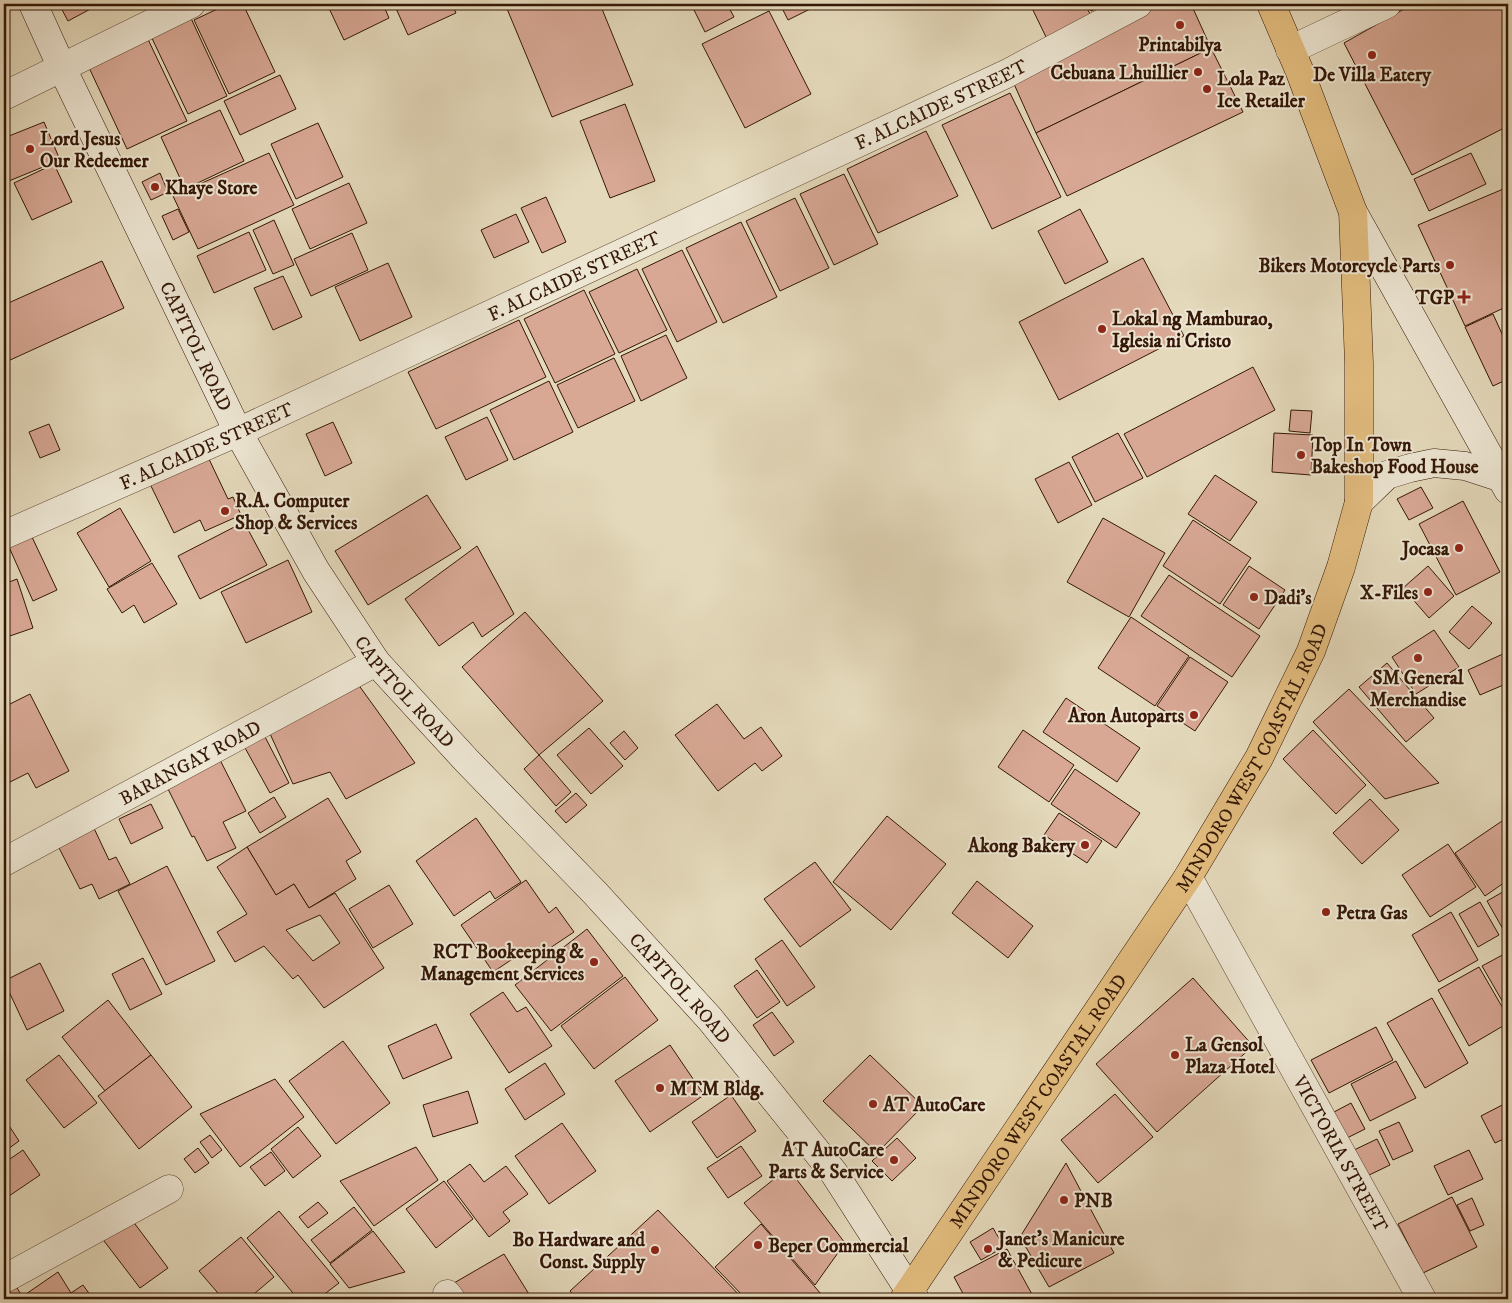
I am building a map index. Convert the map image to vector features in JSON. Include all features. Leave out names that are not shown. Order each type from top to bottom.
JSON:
[{"type":"main road","name":"MINDORO WEST COASTAL ROAD","points":[[910,1296],[1188,877],[1259,758],[1311,651],[1341,567],[1359,502],[1360,363],[1353,212],[1300,72],[1271,4]]},
{"type":"street","name":"CAPITOL ROAD","points":[[33,4],[238,432],[316,570],[376,662],[467,761],[595,893],[710,1019],[834,1173],[910,1296]]},
{"type":"street","points":[[4,96],[191,4]]},
{"type":"street","name":"F. ALCAIDE STREET","points":[[4,535],[238,432],[1006,74],[1138,4]]},
{"type":"street","points":[[1290,50],[1387,4]]},
{"type":"street","points":[[1353,212],[1505,484]]},
{"type":"street","points":[[1359,502],[1387,475],[1434,464],[1465,466],[1505,484]]},
{"type":"street","name":"BARANGAY ROAD","points":[[4,862],[376,662]]},
{"type":"street","name":"VICTORIA STREET","points":[[1188,877],[1422,1299]]},
{"type":"street","points":[[4,1279],[169,1189]]},
{"type":"building","points":[[59,4],[94,4],[96,6],[68,21]]},
{"type":"building","points":[[228,4],[243,4],[275,72],[229,94],[194,20]]},
{"type":"building","points":[[327,4],[383,4],[389,18],[344,40]]},
{"type":"building","points":[[394,4],[452,4],[456,13],[408,35]]},
{"type":"building","points":[[505,4],[600,4],[633,85],[552,117]]},
{"type":"building","points":[[691,4],[727,4],[734,17],[705,32]]},
{"type":"building","points":[[780,4],[820,4],[788,20]]},
{"type":"building","points":[[1030,4],[1085,4],[1092,18],[1047,39]]},
{"type":"building","points":[[1088,4],[1107,4],[1091,11]]},
{"type":"building","points":[[1157,4],[1191,4],[1211,48],[1036,133],[1014,84],[1101,33]]},
{"type":"building","points":[[1413,4],[1502,4],[1508,17],[1508,126],[1412,175],[1344,43]]},
{"type":"building","points":[[769,11],[811,94],[745,128],[702,44]]},
{"type":"building","points":[[189,14],[227,96],[188,114],[149,32]]},
{"type":"building","points":[[144,31],[187,121],[127,149],[85,59]]},
{"type":"building","points":[[1211,48],[1243,112],[1067,196],[1036,133]]},
{"type":"building","points":[[280,75],[296,109],[240,135],[224,101]]},
{"type":"building","points":[[1010,93],[1061,197],[992,229],[942,125]]},
{"type":"building","points":[[625,104],[655,181],[610,198],[580,121]]},
{"type":"building","points":[[220,110],[244,161],[185,189],[161,137]]},
{"type":"building","name":"Lord Jesus Our Redeemer","points":[[44,122],[60,160],[4,183],[4,138]]},
{"type":"building","points":[[318,123],[343,177],[296,199],[271,144]]},
{"type":"building","points":[[926,131],[958,196],[878,233],[847,169]]},
{"type":"building","points":[[269,153],[294,205],[198,249],[173,196]]},
{"type":"building","points":[[1471,153],[1486,184],[1429,211],[1414,179]]},
{"type":"building","points":[[54,164],[72,202],[32,220],[14,183]]},
{"type":"building","name":"Khaye Store","points":[[160,173],[168,192],[151,200],[142,182]]},
{"type":"building","points":[[844,174],[878,244],[834,265],[800,194]]},
{"type":"building","points":[[349,183],[367,223],[310,249],[292,209]]},
{"type":"building","points":[[1508,187],[1508,306],[1465,326],[1418,225]]},
{"type":"building","points":[[546,197],[566,242],[542,253],[521,208]]},
{"type":"building","points":[[795,198],[829,268],[780,291],[746,221]]},
{"type":"building","points":[[178,209],[189,232],[173,240],[162,216]]},
{"type":"building","points":[[1080,209],[1108,262],[1065,284],[1038,231]]},
{"type":"building","points":[[516,214],[529,242],[494,258],[481,230]]},
{"type":"building","points":[[274,220],[294,265],[273,274],[253,230]]},
{"type":"building","points":[[741,222],[777,297],[723,323],[686,248]]},
{"type":"building","points":[[249,232],[266,270],[214,293],[197,256]]},
{"type":"building","points":[[352,233],[368,270],[311,296],[294,259]]},
{"type":"building","points":[[682,250],[717,322],[677,342],[642,269]]},
{"type":"building","name":"Lokal ng Mamburao, Iglesia ni Cristo","points":[[1143,258],[1184,336],[1059,400],[1019,322]]},
{"type":"building","points":[[102,261],[124,308],[8,361],[4,351],[4,305]]},
{"type":"building","points":[[388,263],[412,317],[360,341],[335,287]]},
{"type":"building","points":[[637,269],[667,330],[619,353],[589,292]]},
{"type":"building","points":[[283,276],[302,317],[273,330],[254,288]]},
{"type":"building","points":[[584,290],[615,354],[555,383],[524,319]]},
{"type":"building","points":[[1493,314],[1508,347],[1508,379],[1493,386],[1465,327]]},
{"type":"building","points":[[519,320],[546,377],[436,429],[408,372]]},
{"type":"building","points":[[666,335],[687,378],[641,401],[621,356]]},
{"type":"building","points":[[614,358],[635,401],[578,428],[557,385]]},
{"type":"building","points":[[1253,367],[1275,410],[1147,477],[1124,434]]},
{"type":"building","points":[[549,381],[573,432],[514,460],[490,410]]},
{"type":"building","points":[[1291,410],[1312,411],[1310,433],[1289,431]]},
{"type":"building","points":[[487,417],[508,460],[466,480],[445,437]]},
{"type":"building","points":[[333,422],[352,463],[325,476],[306,434]]},
{"type":"building","points":[[49,424],[60,450],[40,458],[29,432]]},
{"type":"building","points":[[1118,433],[1143,478],[1095,502],[1072,457]]},
{"type":"building","points":[[1274,433],[1313,435],[1311,475],[1272,472]]},
{"type":"building","points":[[208,457],[228,499],[233,497],[241,515],[205,531],[200,520],[174,533],[150,484]]},
{"type":"building","points":[[1069,462],[1092,505],[1058,523],[1035,479]]},
{"type":"building","points":[[1215,475],[1257,502],[1230,541],[1188,514]]},
{"type":"building","points":[[1421,487],[1433,508],[1409,520],[1397,499]]},
{"type":"building","points":[[427,495],[461,548],[368,605],[335,551]]},
{"type":"building","name":"Jocasa","points":[[1463,501],[1500,572],[1456,595],[1419,524]]},
{"type":"building","points":[[120,508],[151,561],[109,587],[77,533]]},
{"type":"building","points":[[1103,518],[1165,553],[1129,617],[1067,582]]},
{"type":"building","points":[[1193,520],[1251,558],[1220,604],[1163,566]]},
{"type":"building","points":[[244,522],[267,565],[200,599],[178,556]]},
{"type":"building","points":[[32,537],[57,590],[33,601],[9,547]]},
{"type":"building","points":[[477,546],[514,614],[482,637],[473,622],[439,646],[405,599]]},
{"type":"building","points":[[288,560],[312,612],[246,643],[221,592]]},
{"type":"building","points":[[152,563],[177,604],[144,623],[134,605],[122,613],[107,589]]},
{"type":"building","name":"Dadi's","points":[[1249,566],[1285,590],[1259,629],[1223,605]]},
{"type":"building","name":"X-Files","points":[[1428,566],[1454,596],[1429,618],[1403,588]]},
{"type":"building","points":[[1169,575],[1260,636],[1232,677],[1141,616]]},
{"type":"building","points":[[17,579],[33,628],[4,638],[4,584]]},
{"type":"building","points":[[1472,606],[1492,623],[1469,649],[1449,632]]},
{"type":"building","points":[[525,612],[603,701],[539,755],[462,667]]},
{"type":"building","points":[[1131,617],[1189,656],[1155,706],[1098,668]]},
{"type":"building","points":[[1434,630],[1459,667],[1416,694],[1392,657]]},
{"type":"building","points":[[1505,653],[1508,660],[1508,683],[1480,695],[1468,670]]},
{"type":"building","points":[[1190,657],[1228,682],[1195,731],[1157,706]]},
{"type":"building","points":[[1387,663],[1434,718],[1406,742],[1359,687]]},
{"type":"building","points":[[355,680],[415,763],[346,799],[330,772],[293,784],[266,725]]},
{"type":"building","points":[[1349,689],[1439,783],[1385,799],[1313,722]]},
{"type":"building","points":[[30,694],[69,771],[36,788],[28,773],[8,783],[4,774],[4,707]]},
{"type":"building","points":[[1066,698],[1140,748],[1117,782],[1043,732]]},
{"type":"building","points":[[717,704],[744,739],[761,727],[782,756],[762,771],[755,763],[718,791],[675,735]]},
{"type":"building","points":[[589,728],[623,766],[591,794],[557,755]]},
{"type":"building","points":[[1023,730],[1074,765],[1049,802],[998,767]]},
{"type":"building","points":[[1313,730],[1366,785],[1336,814],[1283,759]]},
{"type":"building","points":[[624,731],[638,748],[625,760],[610,743]]},
{"type":"building","points":[[264,735],[289,783],[270,793],[244,746]]},
{"type":"building","points":[[217,754],[246,811],[223,822],[236,848],[207,861],[194,836],[192,837],[164,781]]},
{"type":"building","points":[[539,755],[571,792],[556,806],[524,769]]},
{"type":"building","points":[[1075,769],[1140,813],[1116,848],[1051,804]]},
{"type":"building","points":[[576,793],[587,805],[566,823],[555,811]]},
{"type":"building","points":[[274,797],[286,817],[260,833],[248,813]]},
{"type":"building","points":[[328,798],[361,852],[346,861],[356,879],[309,908],[294,884],[276,895],[247,847]]},
{"type":"building","points":[[1370,799],[1399,830],[1362,864],[1333,833]]},
{"type":"building","points":[[151,804],[163,828],[131,844],[119,819]]},
{"type":"building","points":[[1059,813],[1102,841],[1087,863],[1044,835]]},
{"type":"building","points":[[887,816],[946,864],[891,930],[833,882]]},
{"type":"building","points":[[476,818],[521,882],[495,899],[490,891],[454,916],[416,861]]},
{"type":"building","points":[[1502,821],[1508,830],[1508,880],[1485,896],[1455,853]]},
{"type":"building","points":[[92,824],[109,860],[116,857],[130,884],[99,899],[92,884],[80,889],[56,842]]},
{"type":"building","points":[[1448,844],[1476,887],[1430,917],[1402,875]]},
{"type":"building","points":[[247,847],[276,895],[294,884],[309,908],[335,893],[384,968],[324,1008],[298,975],[293,979],[264,946],[235,962],[217,932],[247,914],[217,867]],"holes":[[[320,915],[340,943],[313,961],[286,930]]]},
{"type":"building","points":[[815,862],[851,910],[800,947],[764,899]]},
{"type":"building","points":[[167,866],[215,961],[166,985],[118,891]]},
{"type":"building","points":[[526,880],[549,913],[556,907],[574,932],[532,960],[526,950],[493,972],[461,925]]},
{"type":"building","points":[[977,881],[1033,926],[1008,958],[952,913]]},
{"type":"building","points":[[389,885],[413,924],[373,948],[349,909]]},
{"type":"building","points":[[1508,889],[1508,938],[1487,901]]},
{"type":"building","points":[[1480,902],[1499,935],[1478,947],[1459,914]]},
{"type":"building","points":[[1451,912],[1478,960],[1439,982],[1412,935]]},
{"type":"building","points":[[587,929],[623,976],[551,1031],[515,985]]},
{"type":"building","points":[[782,940],[815,987],[787,1006],[755,959]]},
{"type":"building","points":[[1508,952],[1508,1011],[1482,966]]},
{"type":"building","points":[[143,958],[162,994],[130,1010],[112,974]]},
{"type":"building","points":[[40,963],[64,1011],[27,1030],[4,981]]},
{"type":"building","points":[[1479,967],[1508,1017],[1508,1023],[1469,1046],[1438,990]]},
{"type":"building","points":[[757,970],[780,1002],[757,1018],[734,986]]},
{"type":"building","points":[[625,977],[658,1020],[594,1069],[561,1026]]},
{"type":"building","name":"La Gensol Plaza Hotel","points":[[1193,978],[1253,1046],[1157,1132],[1096,1064]]},
{"type":"building","points":[[503,992],[517,1012],[526,1007],[552,1046],[509,1073],[470,1014]]},
{"type":"building","points":[[1432,998],[1468,1063],[1425,1088],[1387,1023]]},
{"type":"building","points":[[108,1000],[151,1055],[105,1091],[62,1037]]},
{"type":"building","points":[[772,1012],[794,1042],[774,1056],[753,1025]]},
{"type":"building","points":[[436,1024],[452,1058],[403,1079],[388,1046]]},
{"type":"building","points":[[1376,1027],[1393,1060],[1329,1093],[1311,1060]]},
{"type":"building","points":[[343,1041],[390,1103],[336,1144],[289,1081]]},
{"type":"building","name":"MTM Bldg.","points":[[670,1045],[704,1095],[650,1132],[615,1081]]},
{"type":"building","points":[[59,1055],[97,1103],[64,1128],[26,1080]]},
{"type":"building","points":[[151,1055],[192,1107],[139,1149],[98,1096]]},
{"type":"building","name":"AT AutoCare","points":[[870,1055],[923,1106],[877,1153],[823,1101]]},
{"type":"building","points":[[1396,1061],[1416,1098],[1370,1121],[1351,1084]]},
{"type":"building","points":[[545,1063],[565,1094],[525,1120],[505,1089]]},
{"type":"building","points":[[275,1079],[304,1117],[240,1167],[200,1114]]},
{"type":"building","points":[[468,1091],[478,1123],[433,1137],[423,1105]]},
{"type":"building","points":[[1115,1094],[1153,1137],[1098,1183],[1061,1140]]},
{"type":"building","points":[[731,1095],[756,1131],[717,1158],[692,1122]]},
{"type":"building","points":[[1508,1102],[1508,1137],[1495,1143],[1481,1116]]},
{"type":"building","points":[[1351,1103],[1365,1129],[1347,1138],[1334,1112]]},
{"type":"building","points":[[4,1118],[19,1141],[4,1152]]},
{"type":"building","points":[[1399,1122],[1413,1151],[1393,1160],[1379,1131]]},
{"type":"building","points":[[562,1123],[596,1171],[549,1204],[515,1156]]},
{"type":"building","points":[[298,1127],[321,1156],[293,1178],[271,1149]]},
{"type":"building","points":[[210,1135],[222,1150],[212,1158],[200,1142]]},
{"type":"building","name":"AT AutoCare Parts & Service","points":[[897,1138],[916,1158],[892,1181],[872,1161]]},
{"type":"building","points":[[1377,1139],[1390,1165],[1365,1177],[1352,1151]]},
{"type":"building","points":[[741,1146],[762,1176],[728,1198],[707,1168]]},
{"type":"building","points":[[416,1147],[438,1180],[374,1226],[340,1181]]},
{"type":"building","points":[[198,1148],[209,1163],[195,1173],[184,1159]]},
{"type":"building","points":[[23,1150],[40,1175],[9,1196],[4,1188],[4,1163]]},
{"type":"building","points":[[1469,1150],[1483,1179],[1448,1195],[1434,1166]]},
{"type":"building","points":[[271,1152],[285,1171],[265,1186],[250,1167]]},
{"type":"building","name":"PNB","points":[[1066,1163],[1114,1253],[1049,1287],[1020,1237]]},
{"type":"building","points":[[470,1164],[484,1182],[506,1166],[528,1194],[503,1212],[510,1221],[489,1237],[447,1181]]},
{"type":"building","points":[[788,1168],[845,1243],[815,1285],[744,1203]]},
{"type":"building","points":[[444,1181],[473,1219],[436,1248],[406,1209]]},
{"type":"building","points":[[1452,1197],[1477,1247],[1423,1273],[1398,1224]]},
{"type":"building","points":[[1472,1198],[1484,1225],[1470,1231],[1457,1205]]},
{"type":"building","points":[[318,1202],[328,1213],[308,1228],[299,1217]]},
{"type":"building","points":[[354,1207],[372,1230],[330,1263],[311,1240]]},
{"type":"building","name":"Bo Hardware and Const. Supply","points":[[658,1210],[743,1299],[577,1299],[570,1291]]},
{"type":"building","points":[[279,1211],[339,1283],[318,1299],[298,1299],[247,1238]]},
{"type":"building","points":[[129,1216],[168,1268],[140,1288],[101,1237]]},
{"type":"building","name":"Beper Commercial","points":[[761,1224],[821,1294],[818,1299],[746,1299],[715,1267]]},
{"type":"building","points":[[993,1228],[1004,1247],[981,1260],[970,1242]]},
{"type":"building","points":[[373,1231],[405,1272],[349,1288],[330,1264]]},
{"type":"building","points":[[241,1237],[274,1277],[248,1299],[223,1299],[199,1271]]},
{"type":"building","points":[[1007,1249],[1033,1296],[1026,1299],[966,1299],[954,1277]]},
{"type":"building","points":[[504,1254],[532,1299],[464,1299],[454,1283]]},
{"type":"building","points":[[58,1272],[71,1293],[83,1285],[93,1299],[29,1299],[26,1294]]},
{"type":"building","points":[[10,1277],[24,1299],[4,1299],[4,1281]]},
{"type":"place","name":"Printabilya","points":[[1180,25]]},
{"type":"place","name":"De Villa Eatery","points":[[1372,55]]},
{"type":"place","name":"Cebuana Lhuillier","points":[[1198,72]]},
{"type":"place","name":"Lola Paz Ice Retailer","points":[[1207,89]]},
{"type":"place","name":"Lord Jesus Our Redeemer","points":[[30,149]]},
{"type":"place","name":"Khaye Store","points":[[155,187]]},
{"type":"place","name":"Bikers Motorcycle Parts","points":[[1450,265]]},
{"type":"place","name":"TGP","points":[[1464,297]]},
{"type":"place","name":"Lokal ng Mamburao, Iglesia ni Cristo","points":[[1102,329]]},
{"type":"place","name":"Top In Town Bakeshop Food House","points":[[1301,455]]},
{"type":"place","name":"R.A. Computer Shop & Services","points":[[225,511]]},
{"type":"place","name":"Jocasa","points":[[1459,548]]},
{"type":"place","name":"X-Files","points":[[1428,592]]},
{"type":"place","name":"Dadi's","points":[[1254,597]]},
{"type":"place","name":"SM General Merchandise","points":[[1418,658]]},
{"type":"place","name":"Aron Autoparts","points":[[1194,715]]},
{"type":"place","name":"Akong Bakery","points":[[1085,845]]},
{"type":"place","name":"Petra Gas","points":[[1326,912]]},
{"type":"place","name":"RCT Bookeeping & Management Services","points":[[594,962]]},
{"type":"place","name":"La Gensol Plaza Hotel","points":[[1175,1055]]},
{"type":"place","name":"MTM Bldg.","points":[[660,1088]]},
{"type":"place","name":"AT AutoCare","points":[[873,1104]]},
{"type":"place","name":"AT AutoCare Parts & Service","points":[[894,1160]]},
{"type":"place","name":"PNB","points":[[1064,1200]]},
{"type":"place","name":"Beper Commercial","points":[[758,1245]]},
{"type":"place","name":"Janet's Manicure & Pedicure","points":[[988,1249]]},
{"type":"place","name":"Bo Hardware and Const. Supply","points":[[655,1250]]}]
